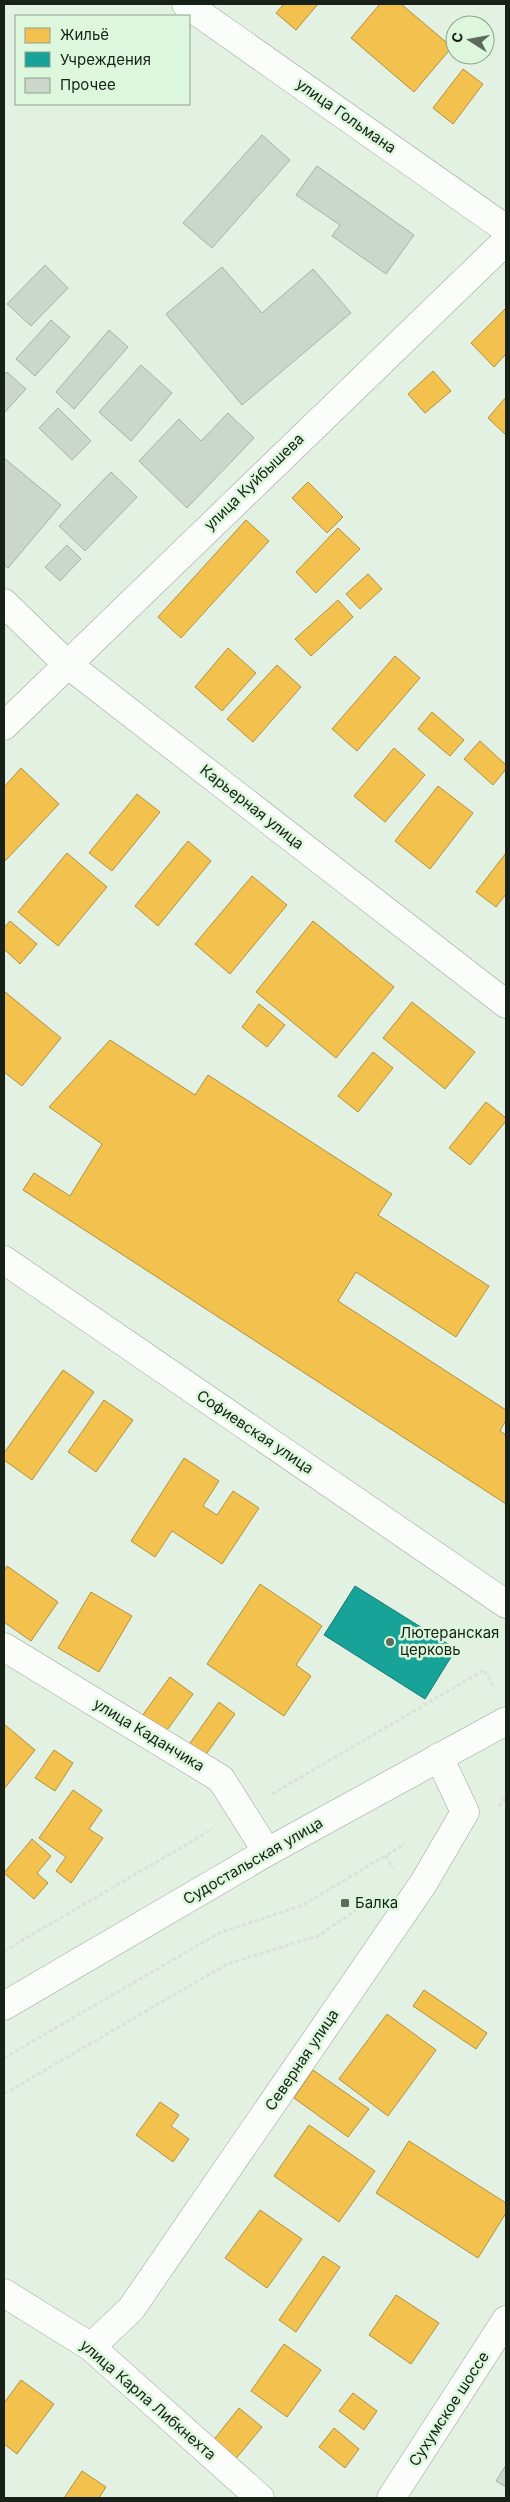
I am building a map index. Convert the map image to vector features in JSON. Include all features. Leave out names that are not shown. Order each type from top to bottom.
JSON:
[{"type":"main road","name":"улица Гольмана","points":[[186,4],[506,229]]},
{"type":"main road","name":"улица Куйбышева","points":[[4,726],[66,663],[506,240]]},
{"type":"main road","name":"Карьерная улица","points":[[4,603],[66,663],[506,1004]]},
{"type":"main road","name":"Софиевская улица","points":[[4,1260],[506,1604]]},
{"type":"main road","name":"улица Каданчика","points":[[4,1647],[221,1779],[267,1852]]},
{"type":"main road","name":"Судостальская улица","points":[[4,2006],[267,1852],[506,1721]]},
{"type":"main road","name":"Северная улица","points":[[91,2347],[132,2309],[423,1884],[465,1812],[439,1757]]},
{"type":"main road","name":"улица Карла Либкнехта","points":[[4,2292],[91,2347],[260,2498]]},
{"type":"main road","name":"Сухумское шоссе","points":[[391,2498],[506,2320]]},
{"type":"path","points":[[4,2058],[219,1933],[303,1905],[408,1842]]},
{"type":"path","points":[[4,2094],[228,1964],[318,1936],[371,1900]]},
{"type":"building: Жильё","points":[[284,4],[318,4],[296,30],[276,13]]},
{"type":"building: Жильё","points":[[380,4],[401,4],[445,41],[445,55],[414,92],[351,38]]},
{"type":"building: Жильё","points":[[463,69],[483,84],[453,124],[433,108]]},
{"type":"building: Жильё","points":[[506,308],[506,354],[494,367],[471,343]]},
{"type":"building: Жильё","points":[[433,371],[451,391],[425,413],[408,394]]},
{"type":"building: Жильё","points":[[506,397],[506,435],[488,418]]},
{"type":"building: Жильё","points":[[308,482],[343,517],[327,533],[292,498]]},
{"type":"building: Жильё","points":[[246,520],[269,541],[181,638],[158,617]]},
{"type":"building: Жильё","points":[[338,528],[360,549],[316,593],[296,572]]},
{"type":"building: Жильё","points":[[368,574],[382,589],[360,609],[346,594]]},
{"type":"building: Жильё","points":[[338,600],[353,617],[311,656],[295,639]]},
{"type":"building: Жильё","points":[[228,648],[256,673],[222,711],[195,687]]},
{"type":"building: Жильё","points":[[395,656],[420,678],[357,751],[332,729]]},
{"type":"building: Жильё","points":[[277,665],[301,687],[253,742],[227,719]]},
{"type":"building: Жильё","points":[[432,712],[464,740],[450,756],[418,729]]},
{"type":"building: Жильё","points":[[480,741],[506,765],[506,769],[493,785],[464,759]]},
{"type":"building: Жильё","points":[[394,748],[425,775],[385,822],[354,796]]},
{"type":"building: Жильё","points":[[21,768],[59,804],[4,862],[4,787]]},
{"type":"building: Жильё","points":[[438,786],[473,813],[430,869],[395,841]]},
{"type":"building: Жильё","points":[[137,794],[160,812],[112,871],[89,853]]},
{"type":"building: Жильё","points":[[188,841],[211,861],[158,926],[135,906]]},
{"type":"building: Жильё","points":[[67,853],[107,887],[58,946],[18,912]]},
{"type":"building: Жильё","points":[[506,853],[506,894],[496,907],[476,892]]},
{"type":"building: Жильё","points":[[252,876],[287,905],[230,974],[195,944]]},
{"type":"building: Жильё","points":[[10,921],[37,944],[20,964],[4,949],[4,928]]},
{"type":"building: Жильё","points":[[313,921],[394,987],[336,1058],[256,992]]},
{"type":"building: Жильё","points":[[4,991],[61,1038],[22,1086],[4,1072]]},
{"type":"building: Жильё","points":[[412,1002],[475,1052],[445,1089],[383,1038]]},
{"type":"building: Жильё","points":[[259,1004],[285,1025],[267,1047],[242,1027]]},
{"type":"building: Жильё","points":[[110,1040],[195,1095],[208,1075],[392,1194],[378,1215],[489,1286],[456,1337],[356,1272],[338,1301],[506,1410],[506,1420],[500,1431],[506,1435],[506,1504],[23,1190],[34,1173],[70,1196],[102,1144],[49,1107]]},
{"type":"building: Жильё","points":[[373,1052],[393,1068],[358,1112],[338,1096]]},
{"type":"building: Жильё","points":[[486,1102],[506,1118],[506,1121],[470,1165],[449,1148]]},
{"type":"building: Жильё","points":[[63,1370],[94,1392],[32,1480],[4,1460],[4,1453]]},
{"type":"building: Жильё","points":[[104,1400],[133,1420],[96,1472],[68,1452]]},
{"type":"building: Жильё","points":[[184,1458],[219,1481],[203,1506],[217,1515],[233,1491],[259,1508],[222,1564],[172,1531],[155,1557],[131,1541]]},
{"type":"building: Жильё","points":[[7,1566],[58,1602],[31,1641],[4,1622],[4,1571]]},
{"type":"building: Жильё","points":[[260,1584],[322,1626],[296,1665],[311,1676],[284,1716],[207,1664]]},
{"type":"building: Жильё","points":[[91,1592],[132,1616],[99,1672],[58,1648]]},
{"type":"building: Жильё","points":[[170,1677],[193,1694],[165,1733],[142,1716]]},
{"type":"building: Жильё","points":[[219,1702],[235,1714],[204,1757],[188,1746]]},
{"type":"building: Жильё","points":[[4,1724],[35,1750],[4,1789]]},
{"type":"building: Жильё","points":[[54,1750],[73,1763],[55,1791],[35,1778]]},
{"type":"building: Жильё","points":[[73,1790],[102,1810],[89,1829],[103,1838],[71,1883],[56,1871],[66,1857],[39,1838]]},
{"type":"building: Жильё","points":[[32,1839],[51,1856],[37,1873],[48,1883],[34,1899],[4,1873]]},
{"type":"building: Жильё","points":[[424,1990],[487,2033],[476,2049],[413,2006]]},
{"type":"building: Жильё","points":[[387,2014],[436,2050],[388,2116],[339,2079]]},
{"type":"building: Жильё","points":[[313,2070],[369,2109],[348,2137],[294,2098]]},
{"type":"building: Жильё","points":[[160,2102],[179,2115],[171,2126],[189,2139],[173,2162],[136,2135]]},
{"type":"building: Жильё","points":[[309,2125],[375,2171],[339,2222],[274,2176]]},
{"type":"building: Жильё","points":[[409,2141],[506,2203],[506,2213],[478,2258],[376,2193]]},
{"type":"building: Жильё","points":[[260,2210],[302,2239],[267,2288],[225,2258]]},
{"type":"building: Жильё","points":[[323,2256],[340,2267],[296,2332],[279,2320]]},
{"type":"building: Жильё","points":[[396,2295],[439,2323],[411,2364],[369,2335]]},
{"type":"building: Жильё","points":[[284,2344],[321,2370],[287,2417],[251,2391]]},
{"type":"building: Жильё","points":[[21,2380],[54,2404],[17,2454],[4,2444],[4,2403]]},
{"type":"building: Жильё","points":[[353,2393],[377,2411],[364,2430],[339,2411]]},
{"type":"building: Жильё","points":[[239,2408],[262,2427],[234,2461],[212,2442]]},
{"type":"building: Жильё","points":[[334,2428],[359,2449],[345,2468],[319,2447]]},
{"type":"building: Жильё","points":[[82,2471],[106,2487],[99,2498],[64,2498]]},
{"type":"building: Учреждения","name":"Лютеранская церковь","points":[[355,1586],[456,1649],[425,1699],[324,1635]]},
{"type":"building: Прочее","points":[[262,135],[290,160],[212,248],[183,223]]},
{"type":"building: Прочее","points":[[317,166],[414,235],[386,274],[332,236],[340,225],[296,195]]},
{"type":"building: Прочее","points":[[45,265],[68,288],[31,326],[7,304]]},
{"type":"building: Прочее","points":[[222,267],[262,313],[313,269],[351,313],[242,405],[166,314]]},
{"type":"building: Прочее","points":[[51,320],[70,337],[35,376],[16,359]]},
{"type":"building: Прочее","points":[[109,330],[128,347],[74,409],[56,392]]},
{"type":"building: Прочее","points":[[141,365],[172,393],[131,441],[99,412]]},
{"type":"building: Прочее","points":[[7,372],[26,389],[4,413],[4,375]]},
{"type":"building: Прочее","points":[[58,408],[91,441],[72,460],[39,428]]},
{"type":"building: Прочее","points":[[228,413],[254,438],[187,508],[139,461],[179,419],[201,441]]},
{"type":"building: Прочее","points":[[4,458],[61,505],[8,568],[4,565]]},
{"type":"building: Прочее","points":[[111,472],[137,497],[85,551],[59,526]]},
{"type":"building: Прочее","points":[[67,545],[81,559],[60,581],[45,567]]},
{"type":"building: Прочее","points":[[506,2465],[506,2487],[496,2481]]},
{"type":"place","name":"Лютеранская церковь","points":[[390,1642]]},
{"type":"place","name":"Балка","points":[[345,1903]]}]
